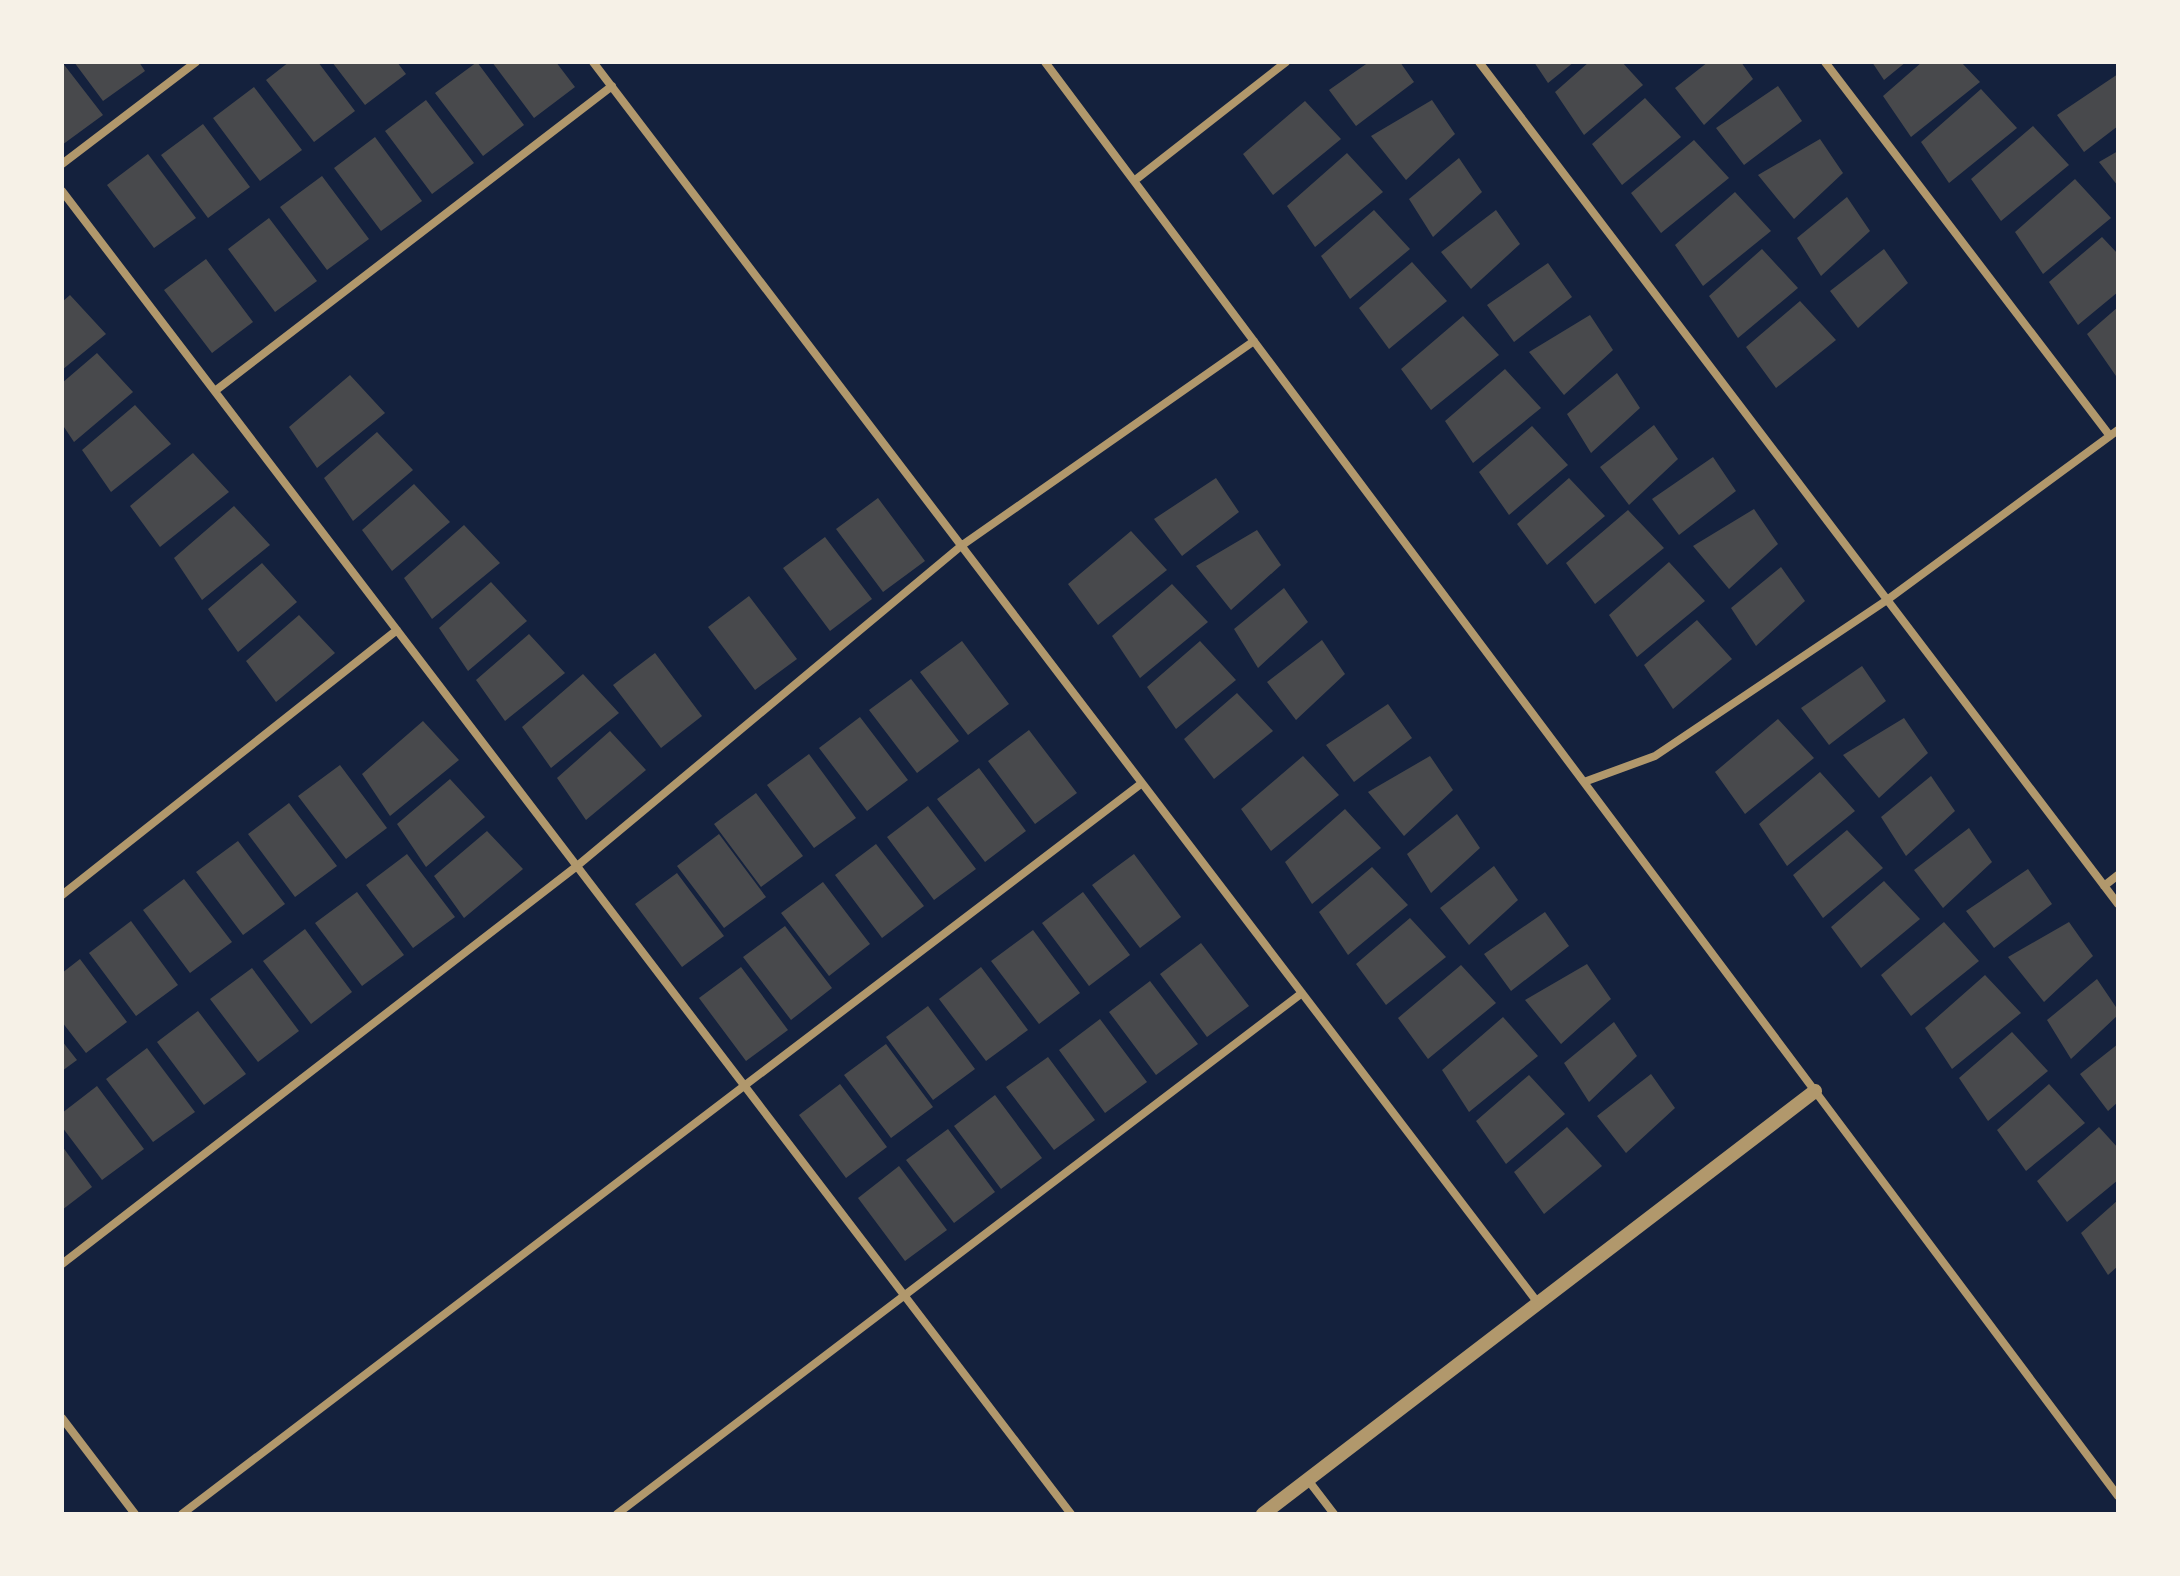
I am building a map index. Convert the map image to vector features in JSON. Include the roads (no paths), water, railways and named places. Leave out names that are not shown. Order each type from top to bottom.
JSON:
[{"type":"street","points":[[62,164],[196,62]]},
{"type":"street","points":[[593,62],[1538,1303]]},
{"type":"street","points":[[1045,62],[2118,1496]]},
{"type":"street","points":[[1134,181],[1286,62]]},
{"type":"street","points":[[1479,62],[2118,904]]},
{"type":"street","points":[[1584,782],[1655,756],[1887,600],[2114,433],[1825,62]]},
{"type":"street","points":[[215,391],[612,86]]},
{"type":"street","points":[[62,191],[1071,1514]]},
{"type":"street","points":[[62,1264],[577,866],[961,546],[1254,341]]},
{"type":"street","points":[[62,895],[397,630]]},
{"type":"street","points":[[182,1514],[1142,783]]},
{"type":"street","points":[[2104,886],[2118,875]]},
{"type":"street","points":[[617,1514],[1302,993]]},
{"type":"street","points":[[1263,1514],[1815,1091]]},
{"type":"street","points":[[62,1418],[135,1514]]},
{"type":"street","points":[[1308,1480],[1334,1514]]}]
